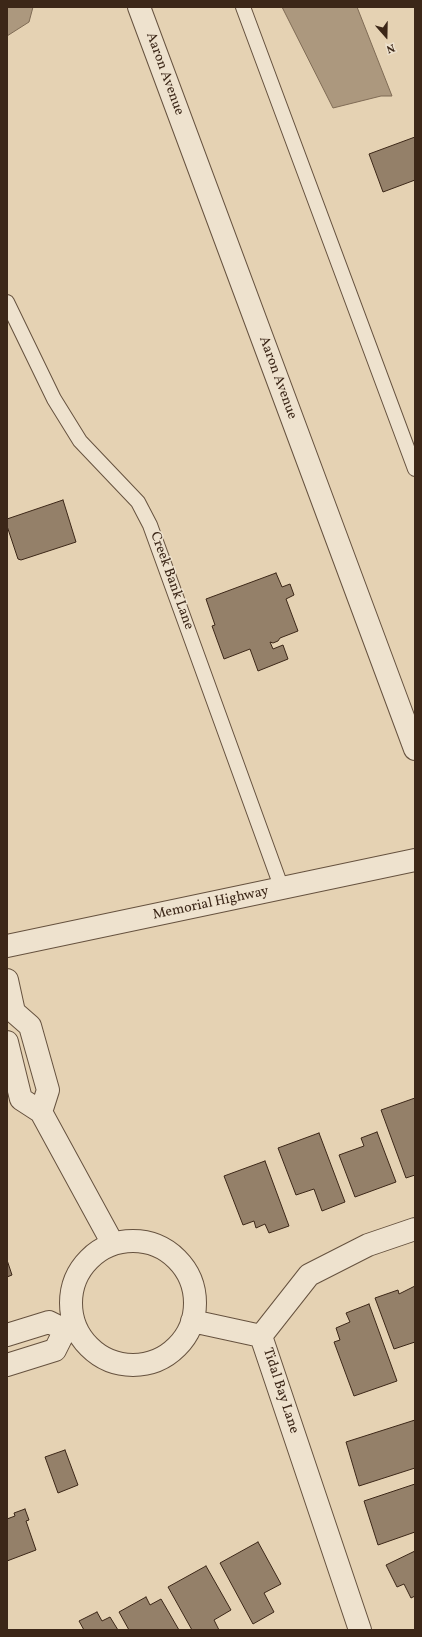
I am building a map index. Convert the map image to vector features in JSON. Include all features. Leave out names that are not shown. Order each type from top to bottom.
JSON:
[{"type":"street","name":"Aaron Avenue","points":[[139,7],[415,749]]},
{"type":"street","name":"Memorial Highway","points":[[7,946],[415,860]]},
{"type":"street","points":[[7,980],[10,1017],[30,1026],[48,1090],[41,1112]]},
{"type":"street","points":[[7,1042],[22,1099],[41,1112],[112,1244]]},
{"type":"street","name":"Tidal Bay Lane","points":[[359,1630],[261,1336],[309,1275],[368,1246],[415,1229]]},
{"type":"street","points":[[7,1335],[49,1322],[70,1328],[85,1344],[101,1357],[119,1364],[139,1365],[160,1360],[177,1348],[189,1330],[195,1310],[194,1290],[186,1270],[172,1255],[154,1244],[133,1241],[112,1244],[95,1254],[81,1268],[73,1287],[70,1307],[70,1328],[55,1350],[7,1365]]},
{"type":"street","points":[[192,1321],[261,1336]]},
{"type":"lane","points":[[243,7],[415,470]]},
{"type":"lane","name":"Creek Bank Lane","points":[[7,302],[54,399],[80,441],[138,502],[150,525],[282,889]]},
{"type":"shaded area","points":[[7,7],[33,7],[29,22],[7,36]]},
{"type":"shaded area","points":[[282,7],[357,7],[392,96],[381,96],[333,108]]},
{"type":"building","points":[[415,137],[415,180],[383,192],[369,154]]},
{"type":"building","points":[[63,500],[76,542],[21,560],[18,559],[7,526],[7,519]]},
{"type":"building","points":[[276,573],[282,587],[290,584],[294,595],[286,599],[298,631],[280,638],[278,641],[273,643],[270,642],[273,649],[283,645],[288,659],[258,671],[250,649],[224,659],[212,626],[215,625],[206,599]]},
{"type":"building","points":[[415,1098],[415,1175],[406,1178],[381,1110]]},
{"type":"building","points":[[377,1132],[396,1182],[355,1197],[339,1155],[364,1146],[361,1138]]},
{"type":"building","points":[[319,1133],[345,1202],[322,1211],[314,1189],[296,1195],[278,1148]]},
{"type":"building","points":[[265,1161],[289,1226],[269,1233],[265,1224],[256,1228],[254,1221],[243,1225],[224,1176]]},
{"type":"building","points":[[7,1260],[12,1275],[7,1277]]},
{"type":"building","points":[[415,1286],[415,1342],[394,1349],[375,1298],[398,1290],[399,1294]]},
{"type":"building","points":[[369,1304],[397,1381],[354,1396],[334,1342],[340,1340],[336,1328],[350,1322],[346,1313]]},
{"type":"building","points":[[415,1420],[415,1468],[359,1486],[346,1442]]},
{"type":"building","points":[[65,1450],[78,1485],[58,1493],[45,1457]]},
{"type":"building","points":[[415,1484],[415,1532],[378,1545],[364,1501]]},
{"type":"building","points":[[25,1509],[29,1520],[26,1521],[36,1550],[7,1561],[7,1519],[15,1516],[14,1513]]},
{"type":"building","points":[[258,1542],[281,1584],[264,1593],[274,1612],[253,1624],[220,1563]]},
{"type":"building","points":[[415,1551],[415,1596],[411,1598],[404,1584],[397,1587],[386,1565]]},
{"type":"building","points":[[206,1566],[231,1610],[214,1620],[219,1630],[192,1630],[168,1587]]},
{"type":"building","points":[[146,1597],[150,1605],[161,1599],[179,1630],[129,1630],[119,1612]]},
{"type":"building","points":[[97,1612],[102,1621],[110,1617],[118,1630],[84,1630],[79,1621]]}]
